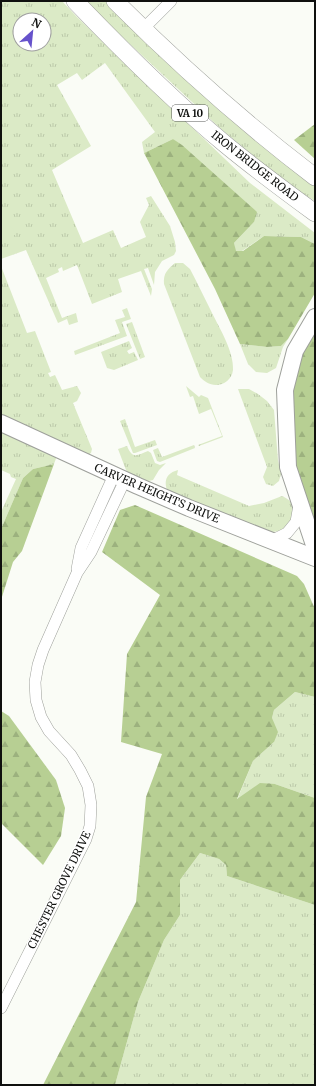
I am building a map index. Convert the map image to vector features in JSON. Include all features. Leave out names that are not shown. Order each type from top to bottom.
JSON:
[{"type":"main road","name":"IRON BRIDGE ROAD","points":[[75,1],[137,64],[193,116],[225,144],[315,213]]},
{"type":"main road","name":"VA 10","points":[[115,1],[186,70],[233,112],[315,177]]},
{"type":"street","points":[[144,29],[170,1]]},
{"type":"street","points":[[315,317],[295,351],[285,390],[288,467],[315,548]]},
{"type":"street","name":"CARVER HEIGHTS DRIVE","points":[[1,423],[119,478],[189,508],[315,558]]},
{"type":"street","name":"CHESTER GROVE DRIVE","points":[[1,1008],[86,839],[90,826],[91,805],[88,786],[70,755],[48,731],[41,717],[36,700],[35,682],[38,665],[43,650],[77,573],[91,552],[119,478]]},
{"type":"street","points":[[271,541],[287,533],[296,522],[300,503]]},
{"type":"green space","points":[[1,1],[62,1],[250,183],[315,233],[315,244],[301,237],[264,236],[242,251],[235,251],[234,243],[254,222],[173,139],[144,153],[142,142],[155,132],[105,63],[82,80],[77,73],[57,85],[91,146],[52,170],[83,243],[113,230],[121,248],[146,237],[140,222],[149,205],[146,198],[151,196],[170,226],[176,251],[174,255],[162,261],[155,272],[154,285],[148,268],[144,269],[152,289],[151,296],[141,271],[118,279],[122,292],[92,304],[77,265],[63,271],[62,267],[58,269],[59,272],[46,278],[62,318],[76,313],[78,322],[69,325],[67,319],[58,323],[26,250],[1,259]]},
{"type":"green space","points":[[86,1],[110,1],[315,182],[315,201],[290,186],[221,129],[103,19]]},
{"type":"green space","points":[[315,124],[315,159],[294,140]]},
{"type":"green space","points":[[173,139],[182,145],[257,212],[254,222],[234,243],[236,251],[243,251],[264,236],[301,237],[315,244],[315,293],[288,339],[281,346],[267,347],[240,344],[215,289],[144,153]]},
{"type":"green space","points":[[1,211],[16,234],[1,244]]},
{"type":"green space","points":[[175,263],[183,263],[190,269],[229,348],[233,363],[233,370],[229,379],[222,384],[211,384],[200,377],[164,284],[165,274]]},
{"type":"green space","points":[[1,266],[27,333],[35,331],[51,372],[48,373],[50,377],[55,375],[62,390],[77,386],[81,393],[77,401],[73,403],[92,449],[91,453],[87,455],[1,416]]},
{"type":"green space","points":[[127,308],[131,319],[122,322],[127,336],[75,355],[74,351],[120,333],[115,320],[125,317],[122,310]]},
{"type":"green space","points":[[315,321],[315,538],[290,466],[288,390]]},
{"type":"green space","points":[[132,322],[145,357],[140,359],[126,324]]},
{"type":"green space","points":[[288,339],[283,347],[276,368],[267,373],[256,372],[248,364],[240,344],[267,347],[281,346]]},
{"type":"green space","points":[[129,341],[132,348],[127,351],[129,354],[134,352],[138,360],[114,370],[107,368],[101,352]]},
{"type":"green space","points":[[186,386],[199,397],[201,395],[208,398],[223,437],[199,446],[198,445],[222,436],[211,409],[199,414],[193,396],[190,397]]},
{"type":"green space","points":[[238,389],[249,389],[258,394],[267,401],[274,410],[278,460],[281,474],[279,481],[273,486],[266,484],[263,477],[267,467]]},
{"type":"green space","points":[[125,419],[135,447],[155,440],[157,445],[133,453],[120,421]]},
{"type":"green space","points":[[1,427],[58,453],[54,464],[33,469],[23,478],[1,529],[1,512],[16,479],[11,477],[10,474],[1,470]]},
{"type":"green space","points":[[194,445],[195,448],[160,462],[157,461],[153,450],[158,448],[162,457]]},
{"type":"green space","points":[[127,446],[133,455],[138,455],[148,451],[151,453],[155,463],[160,465],[166,463],[159,470],[153,480],[145,482],[129,474],[118,449]]},
{"type":"green space","points":[[54,464],[22,551],[13,562],[1,600],[1,529],[23,478],[33,469]]},
{"type":"green space","points":[[178,470],[177,475],[249,506],[264,503],[282,496],[289,500],[292,504],[293,514],[291,520],[283,529],[276,532],[267,532],[168,492],[166,485],[167,478],[171,473]]},
{"type":"green space","points":[[135,505],[297,576],[304,584],[315,609],[315,697],[295,692],[274,710],[272,718],[278,732],[274,742],[253,761],[237,799],[260,783],[275,784],[315,798],[315,905],[227,876],[226,865],[219,859],[200,853],[180,880],[180,915],[164,940],[138,1002],[115,1085],[43,1085],[136,902],[146,797],[162,754],[121,742],[127,654],[160,595],[102,552],[120,510]]},
{"type":"green space","points":[[295,692],[315,697],[315,798],[275,784],[237,800],[253,761],[274,742],[272,718],[274,710]]},
{"type":"green space","points":[[1,711],[9,716],[56,780],[65,808],[61,836],[43,865],[1,823]]},
{"type":"green space","points":[[200,853],[219,859],[226,865],[227,876],[315,905],[315,1085],[115,1085],[138,1002],[164,940],[180,915],[180,880]]}]
